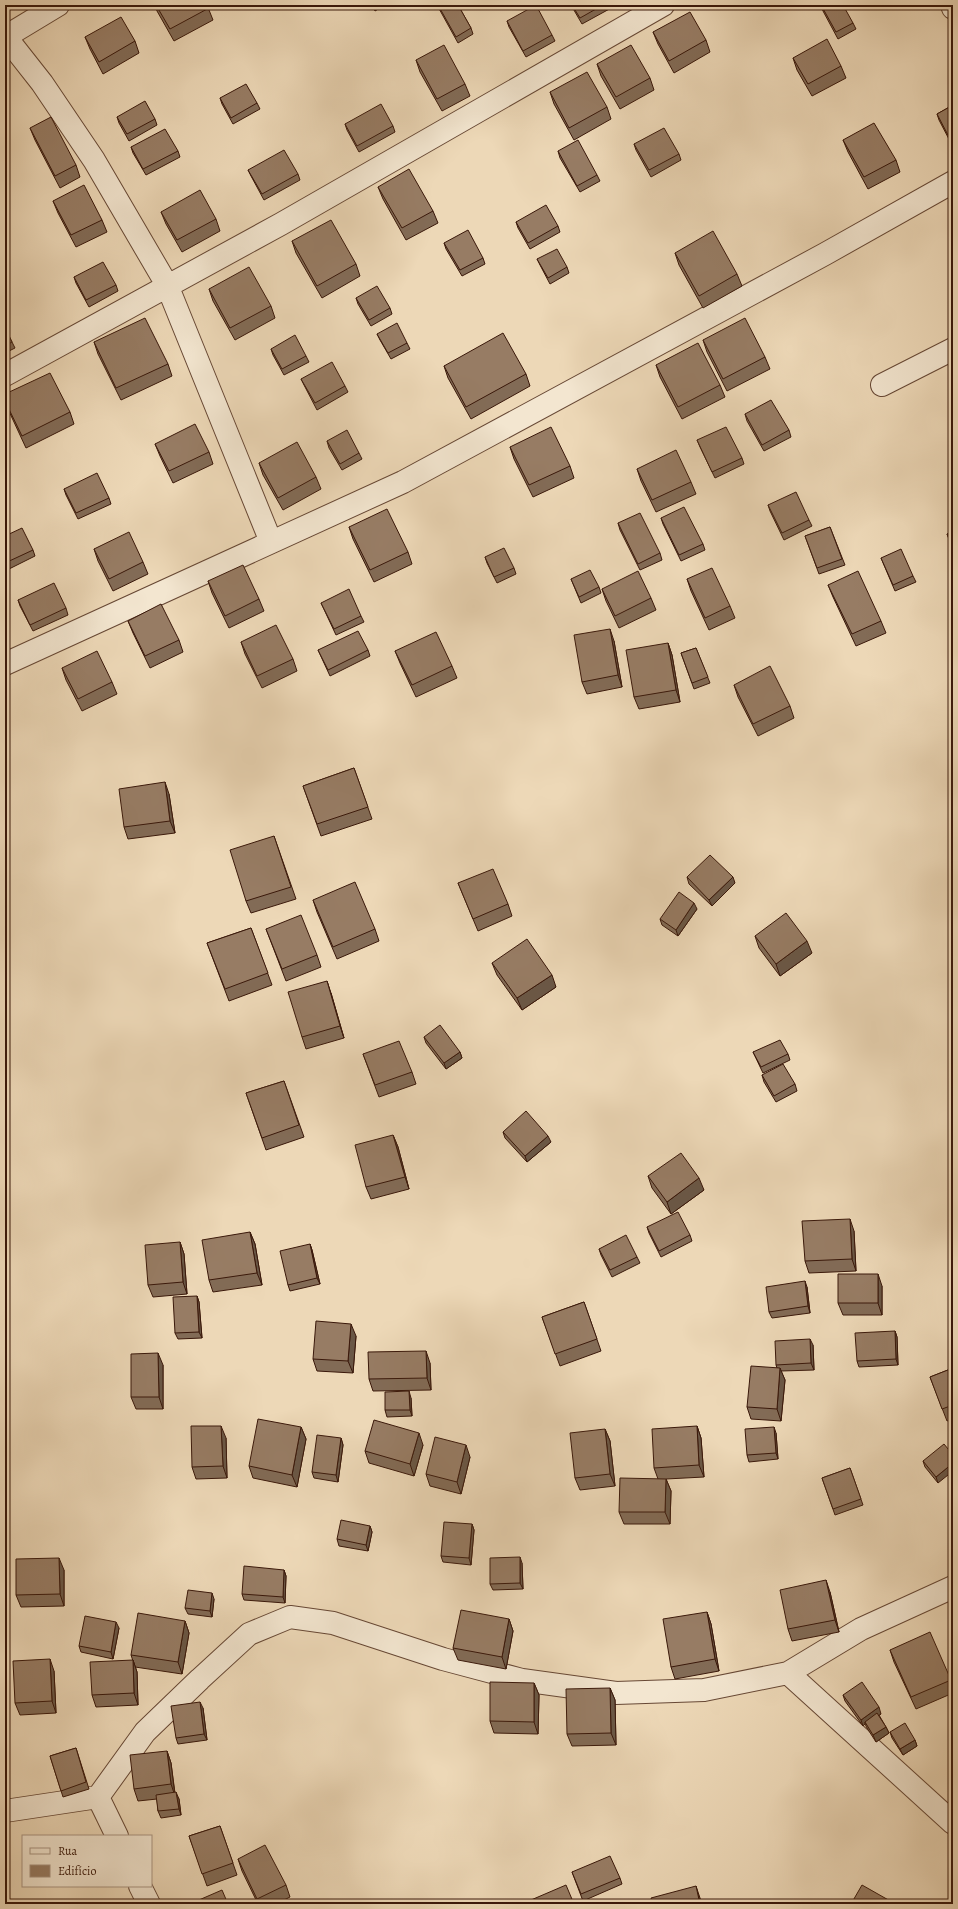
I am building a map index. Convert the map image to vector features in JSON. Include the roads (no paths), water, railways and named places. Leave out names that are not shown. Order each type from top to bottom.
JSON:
[{"type":"street","points":[[58,5],[5,36],[42,82],[94,160],[167,285],[271,542]]},
{"type":"street","points":[[5,374],[288,220],[663,5]]},
{"type":"street","points":[[5,664],[404,482],[826,254],[953,182]]},
{"type":"street","points":[[882,385],[953,349]]},
{"type":"street","points":[[5,1811],[98,1796],[144,1732],[200,1679],[249,1634],[290,1617],[332,1623],[443,1659],[522,1680],[616,1694],[704,1690],[788,1673],[861,1629],[953,1587]]},
{"type":"street","points":[[788,1673],[953,1823]]},
{"type":"street","points":[[98,1796],[117,1835]]},
{"type":"street","points":[[140,1887],[149,1904]]}]
